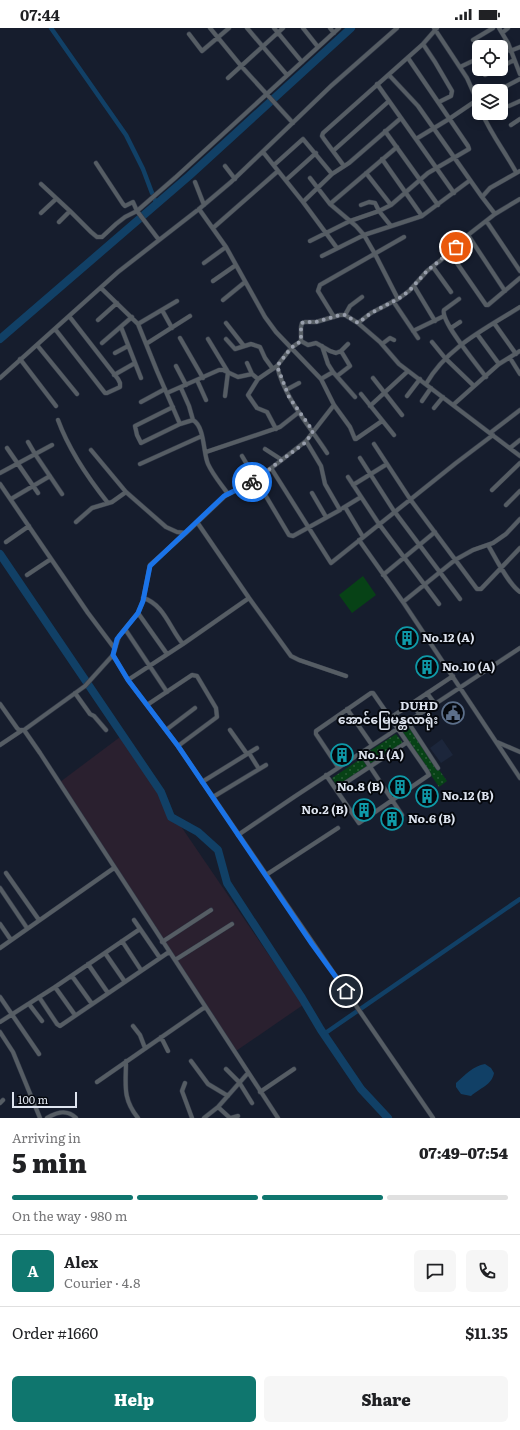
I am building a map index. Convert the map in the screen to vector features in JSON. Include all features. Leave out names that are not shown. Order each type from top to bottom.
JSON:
[{"type":"street","points":[[210,28],[242,67],[293,124]]},
{"type":"street","points":[[189,34],[202,51],[229,28]]},
{"type":"street","points":[[247,28],[287,75]]},
{"type":"street","points":[[274,28],[302,62]]},
{"type":"street","points":[[228,78],[242,67],[283,28]]},
{"type":"street","points":[[303,28],[318,47]]},
{"type":"street","points":[[330,28],[334,33]]},
{"type":"street","points":[[41,184],[91,232],[101,238],[122,219],[137,211],[176,178],[339,28]]},
{"type":"street","points":[[0,378],[118,272],[198,210],[234,179],[331,86],[397,28]]},
{"type":"street","points":[[344,166],[322,136],[323,133],[423,44],[435,28],[467,78],[472,89]]},
{"type":"street","points":[[473,40],[493,28]]},
{"type":"street","points":[[499,28],[506,40]]},
{"type":"street","points":[[502,33],[508,28]]},
{"type":"street","points":[[508,43],[520,74]]},
{"type":"street","points":[[423,44],[452,91],[451,96],[439,102]]},
{"type":"street","points":[[510,51],[520,47]]},
{"type":"street","points":[[310,241],[350,221],[379,211],[406,193],[436,168],[468,151],[469,148],[408,58]]},
{"type":"street","points":[[508,63],[514,60]]},
{"type":"street","points":[[460,67],[472,61]]},
{"type":"street","points":[[389,75],[418,106],[454,159],[496,214]]},
{"type":"street","points":[[508,85],[520,79]]},
{"type":"street","points":[[377,84],[454,193]]},
{"type":"street","points":[[333,151],[389,101]]},
{"type":"street","points":[[509,106],[520,101]]},
{"type":"street","points":[[416,139],[472,106]]},
{"type":"street","points":[[303,202],[332,174],[344,166],[401,118]]},
{"type":"street","points":[[511,125],[520,119]]},
{"type":"street","points":[[482,197],[490,188],[518,172],[494,136],[486,120]]},
{"type":"street","points":[[385,131],[438,205]]},
{"type":"street","points":[[274,165],[303,139],[332,174]]},
{"type":"street","points":[[330,204],[397,147]]},
{"type":"street","points":[[263,152],[337,248]]},
{"type":"street","points":[[286,180],[316,153]]},
{"type":"street","points":[[382,159],[422,216]]},
{"type":"street","points":[[96,163],[123,204],[125,206],[133,202],[137,211],[159,240]]},
{"type":"street","points":[[225,166],[234,179]]},
{"type":"street","points":[[213,228],[278,171]]},
{"type":"street","points":[[366,173],[391,204]]},
{"type":"street","points":[[310,178],[330,204],[364,235],[375,254],[396,300],[418,338]]},
{"type":"street","points":[[322,256],[364,235],[422,216],[470,181]]},
{"type":"street","points":[[194,182],[204,205]]},
{"type":"street","points":[[41,212],[56,199]]},
{"type":"street","points":[[358,323],[371,313],[396,300],[414,286],[468,235],[496,214],[520,199]]},
{"type":"street","points":[[361,205],[373,202],[375,203],[379,211],[391,226]]},
{"type":"street","points":[[198,210],[226,247],[265,317],[276,332],[321,380],[334,405],[350,427],[356,439],[382,421]]},
{"type":"street","points":[[59,222],[70,211]]},
{"type":"street","points":[[487,222],[520,271]]},
{"type":"street","points":[[468,235],[505,291]]},
{"type":"street","points":[[332,318],[318,291],[320,285],[404,237]]},
{"type":"street","points":[[204,263],[226,247]]},
{"type":"street","points":[[450,252],[486,305],[488,305],[520,278]]},
{"type":"street","points":[[214,281],[236,265]]},
{"type":"street","points":[[433,267],[451,292]]},
{"type":"street","points":[[223,300],[245,282]]},
{"type":"street","points":[[414,286],[435,321]]},
{"type":"street","points":[[101,288],[138,324],[180,424]]},
{"type":"street","points":[[345,315],[350,306],[362,296]]},
{"type":"street","points":[[459,299],[444,310],[444,316],[461,344],[486,376]]},
{"type":"street","points":[[138,324],[177,301]]},
{"type":"street","points":[[98,320],[117,303]]},
{"type":"street","points":[[426,384],[432,373],[445,358],[461,344],[520,307]]},
{"type":"street","points":[[162,310],[172,328]]},
{"type":"street","points":[[301,341],[302,323],[345,315],[358,323],[382,344],[399,364],[520,456]]},
{"type":"street","points":[[55,329],[105,393],[120,387],[120,383],[114,374],[69,316]]},
{"type":"street","points":[[146,344],[190,316]]},
{"type":"street","points":[[413,331],[444,316]]},
{"type":"street","points":[[102,343],[132,318]]},
{"type":"street","points":[[451,328],[460,322]]},
{"type":"street","points":[[226,323],[244,346]]},
{"type":"street","points":[[494,323],[516,354]]},
{"type":"street","points":[[121,327],[141,378]]},
{"type":"street","points":[[477,334],[500,364]]},
{"type":"street","points":[[180,338],[203,378]]},
{"type":"street","points":[[382,344],[390,338],[394,340]]},
{"type":"street","points":[[208,339],[228,372],[225,396]]},
{"type":"street","points":[[226,339],[235,349],[251,344],[260,347],[265,358],[275,367],[293,405],[313,431],[327,454]]},
{"type":"street","points":[[276,429],[267,412],[257,408],[248,397],[248,394],[258,379],[275,367],[291,348],[301,341]]},
{"type":"street","points":[[301,341],[308,345],[316,343],[333,352],[341,351],[348,344]]},
{"type":"street","points":[[432,342],[445,358],[474,386]]},
{"type":"street","points":[[37,345],[76,394]]},
{"type":"street","points":[[115,353],[128,346]]},
{"type":"street","points":[[322,346],[328,364],[333,372],[355,397]]},
{"type":"street","points":[[337,376],[350,366],[341,351]]},
{"type":"street","points":[[453,405],[500,364],[520,351]]},
{"type":"street","points":[[510,358],[520,374]]},
{"type":"street","points":[[20,360],[56,406]]},
{"type":"street","points":[[114,374],[135,363]]},
{"type":"street","points":[[247,363],[252,374],[258,379]]},
{"type":"street","points":[[176,366],[186,385]]},
{"type":"street","points":[[141,402],[166,391],[181,388],[219,370],[228,372],[238,377],[252,374]]},
{"type":"street","points":[[370,406],[408,370]]},
{"type":"street","points":[[321,380],[333,372]]},
{"type":"street","points":[[373,378],[402,415]]},
{"type":"street","points":[[407,396],[420,379]]},
{"type":"street","points":[[197,380],[206,400]]},
{"type":"street","points":[[286,390],[299,383]]},
{"type":"street","points":[[181,388],[193,420],[196,422],[202,436],[208,463],[228,494]]},
{"type":"street","points":[[422,401],[431,388]]},
{"type":"street","points":[[361,394],[394,435]]},
{"type":"street","points":[[434,408],[443,397]]},
{"type":"street","points":[[0,745],[23,731],[91,680],[113,655],[117,639],[138,613],[150,566],[214,505],[228,494],[256,480],[306,442],[334,405]]},
{"type":"street","points":[[173,407],[137,424],[135,428],[141,443],[180,424],[193,420]]},
{"type":"street","points":[[271,468],[330,562],[520,410]]},
{"type":"street","points":[[206,452],[276,429],[288,422],[299,412]]},
{"type":"street","points":[[58,420],[65,436],[88,477],[108,503]]},
{"type":"street","points":[[140,464],[202,436]]},
{"type":"street","points":[[510,448],[520,440]]},
{"type":"street","points":[[28,442],[62,494]]},
{"type":"street","points":[[306,442],[320,466],[325,484],[340,510]]},
{"type":"street","points":[[374,444],[410,499],[479,590],[502,569],[520,548]]},
{"type":"street","points":[[0,473],[52,445]]},
{"type":"street","points":[[7,448],[38,493]]},
{"type":"street","points":[[265,448],[282,460]]},
{"type":"street","points":[[91,450],[126,492],[166,527],[177,532],[186,533]]},
{"type":"street","points":[[242,456],[289,535],[293,536],[361,497]]},
{"type":"street","points":[[360,458],[394,511],[460,600]]},
{"type":"street","points":[[492,490],[520,463]]},
{"type":"street","points":[[353,485],[387,464]]},
{"type":"street","points":[[11,499],[50,476]]},
{"type":"street","points":[[348,477],[379,524],[439,604]]},
{"type":"street","points":[[0,484],[88,613],[115,649]]},
{"type":"street","points":[[506,505],[520,491]]},
{"type":"street","points":[[76,522],[92,508],[108,503],[126,492]]},
{"type":"street","points":[[312,493],[326,517]]},
{"type":"street","points":[[344,507],[363,537]]},
{"type":"street","points":[[403,602],[455,560],[474,550],[488,545],[504,535],[520,519]]},
{"type":"street","points":[[197,522],[291,656],[346,676]]},
{"type":"street","points":[[6,542],[29,526]]},
{"type":"street","points":[[383,575],[435,532]]},
{"type":"street","points":[[359,540],[403,602],[520,778]]},
{"type":"street","points":[[488,545],[502,569],[516,589],[520,592]]},
{"type":"street","points":[[516,553],[520,556]]},
{"type":"street","points":[[28,575],[51,559]]},
{"type":"street","points":[[143,598],[154,602],[183,644]]},
{"type":"street","points":[[128,680],[249,598]]},
{"type":"street","points":[[138,613],[167,654]]},
{"type":"street","points":[[125,629],[167,692]]},
{"type":"street","points":[[238,835],[338,767],[520,648]]},
{"type":"street","points":[[113,655],[128,680],[178,746],[312,944],[362,1013],[433,1118]]},
{"type":"street","points":[[147,705],[192,675],[196,676],[217,711],[217,716],[178,746]]},
{"type":"street","points":[[390,718],[453,676]]},
{"type":"street","points":[[76,692],[90,714],[94,716],[106,730]]},
{"type":"street","points":[[326,775],[357,823],[359,823],[429,775],[373,693],[316,731],[316,734],[338,767]]},
{"type":"street","points":[[427,693],[435,704]]},
{"type":"street","points":[[412,703],[419,714]]},
{"type":"street","points":[[0,704],[17,728],[23,731],[56,777],[278,1118]]},
{"type":"street","points":[[166,730],[195,708]]},
{"type":"street","points":[[347,709],[372,745]]},
{"type":"street","points":[[408,722],[438,768]]},
{"type":"street","points":[[230,730],[259,769]]},
{"type":"street","points":[[497,742],[520,752]]},
{"type":"street","points":[[336,789],[406,743]]},
{"type":"street","points":[[202,782],[257,748]]},
{"type":"street","points":[[361,753],[402,815]]},
{"type":"street","points":[[213,797],[266,765]]},
{"type":"street","points":[[266,875],[338,828]]},
{"type":"street","points":[[0,948],[114,868]]},
{"type":"street","points":[[6,873],[39,920]]},
{"type":"street","points":[[0,888],[27,928]]},
{"type":"street","points":[[162,942],[211,910]]},
{"type":"street","points":[[134,920],[160,958]]},
{"type":"street","points":[[0,924],[11,940]]},
{"type":"street","points":[[174,960],[232,924]]},
{"type":"street","points":[[0,1022],[72,976],[140,929]]},
{"type":"street","points":[[122,941],[141,970]]},
{"type":"street","points":[[39,997],[59,1026],[169,952]]},
{"type":"street","points":[[105,953],[125,982]]},
{"type":"street","points":[[88,964],[108,993]]},
{"type":"street","points":[[72,976],[92,1004]]},
{"type":"street","points":[[55,987],[75,1015]]},
{"type":"street","points":[[0,997],[40,1054]]},
{"type":"street","points":[[29,1004],[42,1021]]},
{"type":"street","points":[[97,1082],[205,1007]]},
{"type":"street","points":[[133,1026],[140,1035],[145,1048]]},
{"type":"street","points":[[0,1032],[13,1052],[40,1118]]},
{"type":"street","points":[[161,1037],[168,1051]]},
{"type":"street","points":[[126,1061],[126,1094],[129,1104],[138,1118]]},
{"type":"street","points":[[191,1061],[208,1084],[228,1096]]},
{"type":"street","points":[[226,1068],[239,1082],[252,1103]]},
{"type":"street","points":[[260,1092],[294,1069]]},
{"type":"street","points":[[204,1118],[218,1107],[248,1073]]},
{"type":"street","points":[[185,1083],[182,1091],[192,1118]]},
{"type":"street","points":[[218,1107],[230,1118],[238,1116]]},
{"type":"street","points":[[47,1118],[62,1112],[70,1113],[76,1118]]},
{"type":"shaded area","points":[[120,737],[303,1005],[236,1051],[60,782]]},
{"type":"shaded area","points":[[442,739],[453,755],[441,763],[430,748]]},
{"type":"green space","points":[[363,576],[376,595],[352,613],[339,595]]},
{"type":"green space","points":[[408,726],[447,781],[439,787],[401,731]]},
{"type":"green space","points":[[396,734],[403,743],[371,764],[365,754]]},
{"type":"green space","points":[[362,758],[367,766],[337,786],[332,778]]},
{"type":"water","points":[[485,1064],[491,1068],[494,1073],[491,1081],[471,1096],[461,1094],[456,1087],[456,1083],[473,1069]]},
{"type":"waterway","points":[[51,28],[126,135],[143,169],[152,193]]},
{"type":"waterway","points":[[0,339],[189,176],[351,28]]},
{"type":"waterway","points":[[155,200],[157,204]]},
{"type":"waterway","points":[[0,554],[161,792],[171,817],[198,832],[218,850],[227,883],[302,998],[321,1030],[361,1089],[388,1118]]},
{"type":"waterway","points":[[324,1034],[520,899]]},
{"type":"way so far","points":[[252,482],[306,442],[313,431],[293,405],[280,377],[277,366],[287,352],[301,341],[302,323],[316,322],[345,315],[358,323],[382,306],[398,299],[409,291],[427,271],[456,247]]},
{"type":"place","name":"No.12 (A)","points":[[407,638]]},
{"type":"place","name":"No.10 (A)","points":[[427,667]]},
{"type":"place","name":"DUHD အောင်မြေမန္တလာရုံး","points":[[453,713]]},
{"type":"place","name":"No.1 (A)","points":[[342,755]]},
{"type":"place","name":"No.8 (B)","points":[[400,787]]},
{"type":"place","name":"No.12 (B)","points":[[427,796]]},
{"type":"place","name":"No.2 (B)","points":[[364,810]]},
{"type":"place","name":"No.6 (B)","points":[[392,819]]},
{"type":"route","points":[[252,482],[224,496],[152,563],[148,568],[143,601],[138,613],[117,639],[113,655],[128,680],[178,746],[277,890],[312,944],[346,991]]}]
